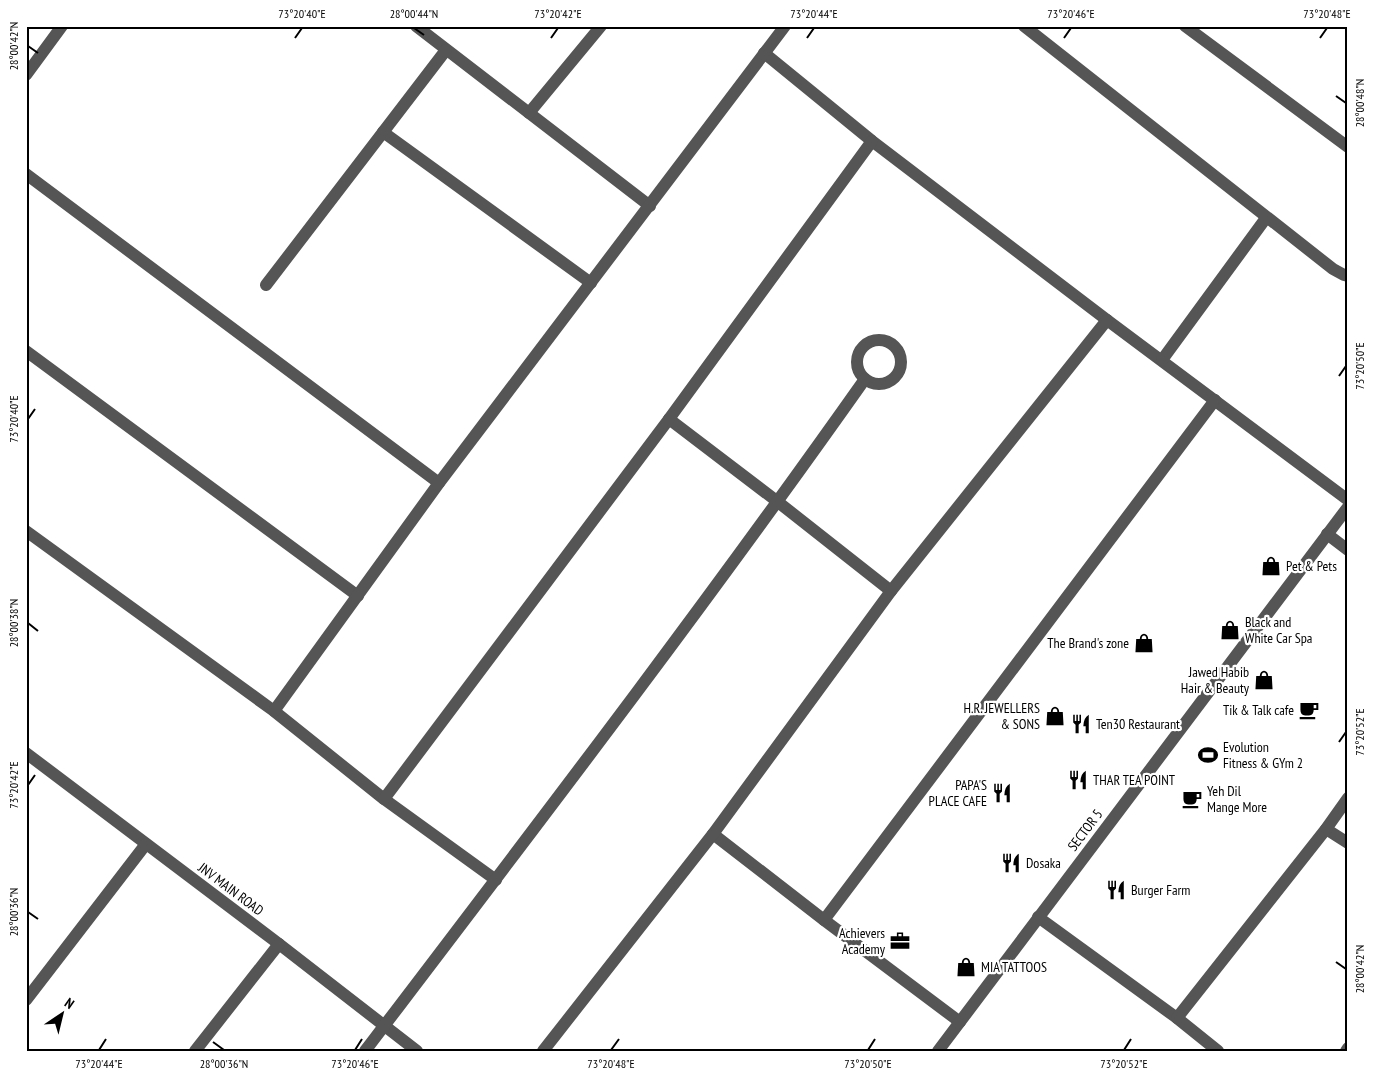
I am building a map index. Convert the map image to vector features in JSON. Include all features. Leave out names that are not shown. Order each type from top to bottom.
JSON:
[{"type":"street","points":[[26,74],[62,26]]},
{"type":"street","points":[[529,113],[601,26]]},
{"type":"street","points":[[1024,26],[1266,218],[1333,269],[1348,276]]},
{"type":"street","points":[[1185,26],[1348,146]]},
{"type":"street","points":[[423,28],[446,50],[650,206]]},
{"type":"street","points":[[274,711],[439,483],[650,206],[781,28]]},
{"type":"street","points":[[266,285],[446,50]]},
{"type":"street","points":[[764,52],[872,141],[1348,500]]},
{"type":"street","points":[[383,132],[591,282]]},
{"type":"street","points":[[384,799],[669,419],[872,141]]},
{"type":"street","points":[[26,174],[439,483]]},
{"type":"street","points":[[1162,360],[1266,218]]},
{"type":"street","points":[[543,1051],[712,834],[891,592],[1107,320]]},
{"type":"street","points":[[26,351],[358,596]]},
{"type":"street","points":[[365,1051],[496,880],[778,502],[865,380]]},
{"type":"street","points":[[824,920],[1215,400]]},
{"type":"street","points":[[669,419],[778,502],[891,592]]},
{"type":"street","name":"SECTOR 5","points":[[938,1051],[1348,507]]},
{"type":"street","points":[[26,531],[274,711],[384,799],[496,880]]},
{"type":"street","points":[[1327,534],[1348,550]]},
{"type":"street","name":"JNV MAIN ROAD","points":[[26,753],[417,1051]]},
{"type":"street","points":[[1177,1018],[1326,829],[1348,798]]},
{"type":"street","points":[[1326,829],[1348,843]]},
{"type":"street","points":[[712,834],[960,1022]]},
{"type":"street","points":[[26,1000],[146,844]]},
{"type":"street","points":[[1038,918],[1177,1018],[1218,1051]]},
{"type":"street","points":[[195,1051],[279,944]]},
{"type":"place","name":"Pet & Pets","points":[[1271,566]]},
{"type":"place","name":"Black and White Car Spa","points":[[1230,630]]},
{"type":"place","name":"The Brand's zone","points":[[1144,643]]},
{"type":"place","name":"Jawed Habib Hair & Beauty","points":[[1264,680]]},
{"type":"place","name":"Tik & Talk cafe","points":[[1309,710]]},
{"type":"place","name":"H.R. JEWELLERS & SONS","points":[[1055,716]]},
{"type":"place","name":"Ten30 Restaurant","points":[[1081,724]]},
{"type":"place","name":"Evolution Fitness & GYm 2","points":[[1208,755]]},
{"type":"place","name":"THAR TEA POINT","points":[[1078,780]]},
{"type":"place","name":"PAPA'S PLACE CAFE","points":[[1002,793]]},
{"type":"place","name":"Yeh Dil Mange More","points":[[1192,799]]},
{"type":"place","name":"Dosaka","points":[[1011,863]]},
{"type":"place","name":"Burger Farm","points":[[1116,890]]},
{"type":"place","name":"Achievers Academy","points":[[900,941]]},
{"type":"place","name":"MIA TATTOOS","points":[[966,967]]}]
